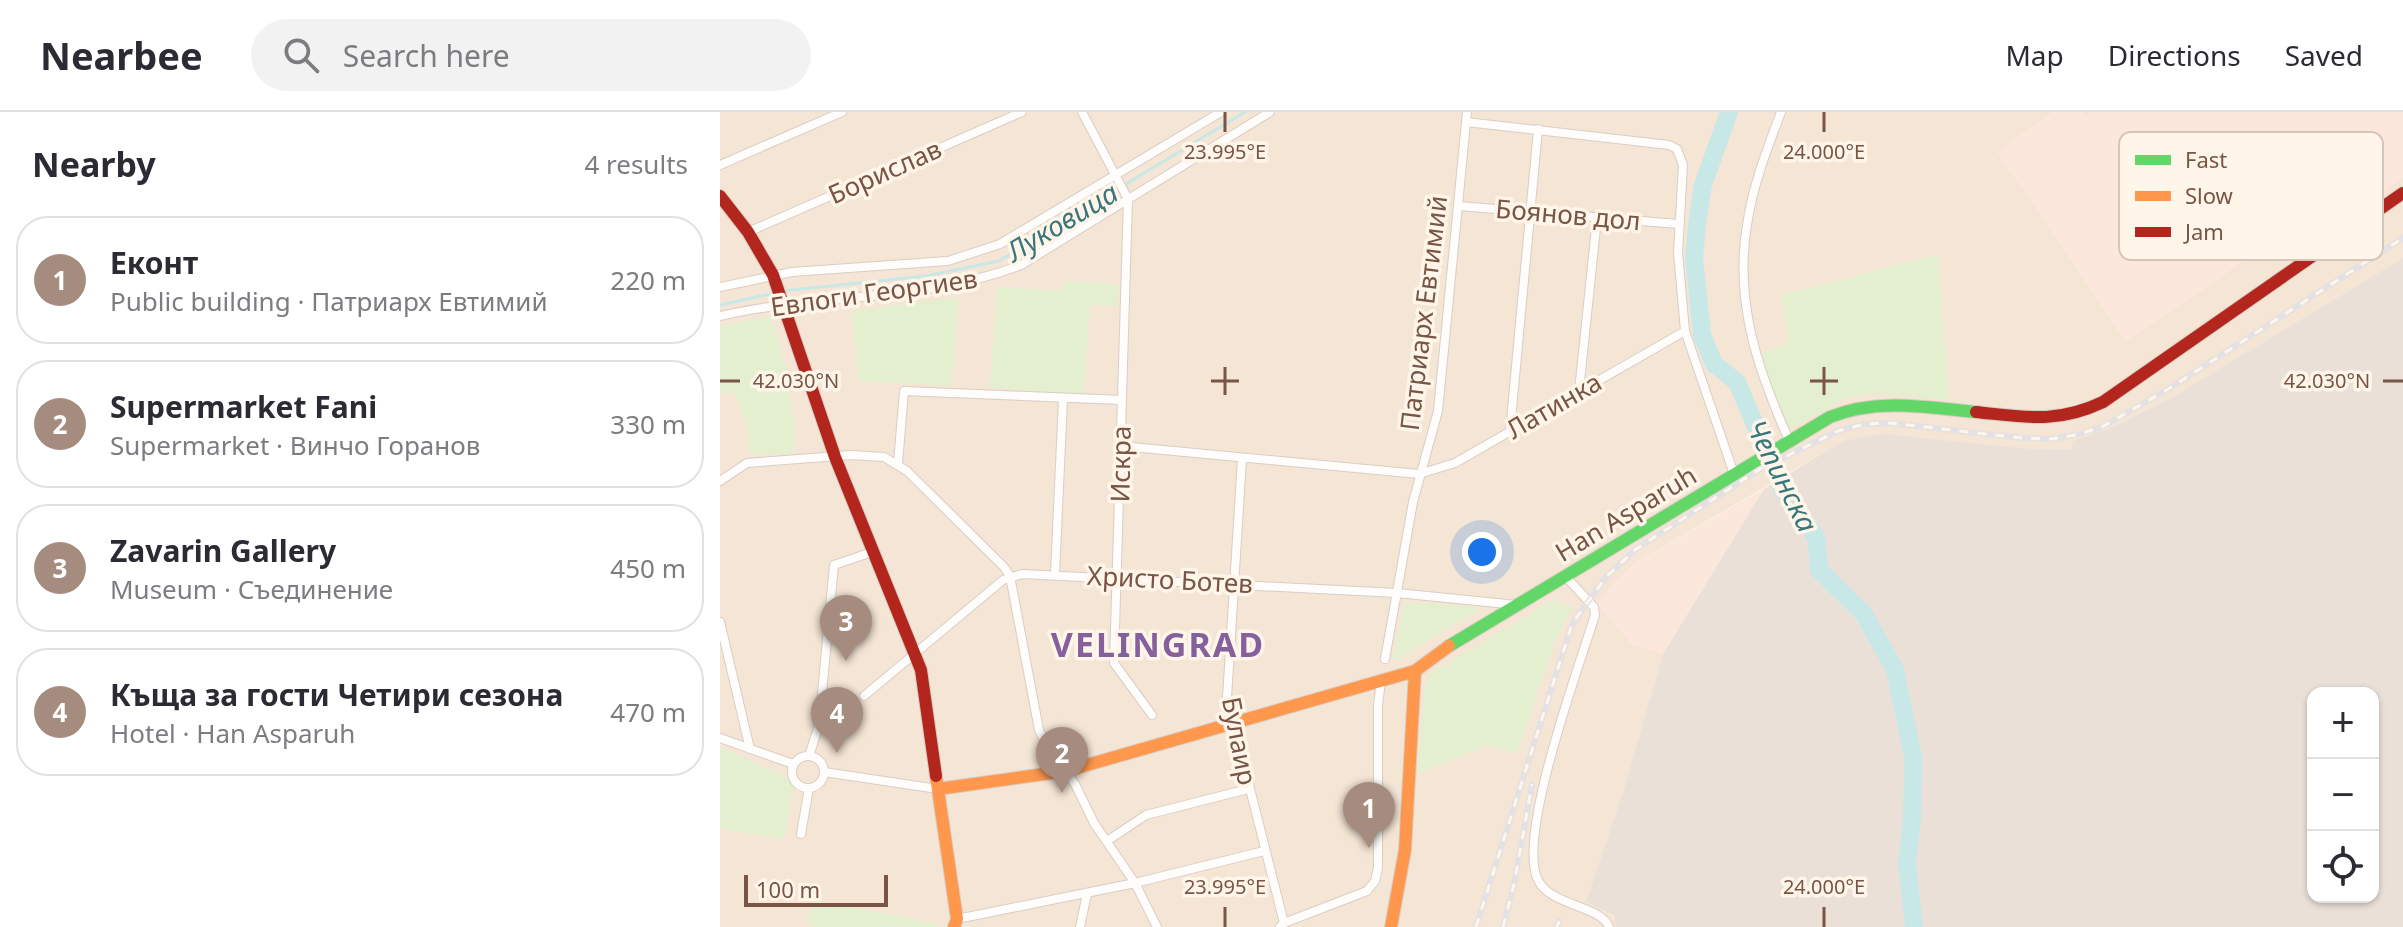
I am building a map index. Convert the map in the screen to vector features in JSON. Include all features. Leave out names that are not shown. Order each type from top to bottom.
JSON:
[{"type":"main road","name":"Han Asparuh","points":[[2383,207],[2403,193]]},
{"type":"main road","points":[[720,196],[748,232],[773,275],[835,457],[915,652],[927,697],[956,923]]},
{"type":"main road","name":"Han Asparuh","points":[[938,789],[1066,771],[1415,671],[1430,658],[1830,417],[1873,404],[1924,405],[2044,419],[2081,413],[2103,402],[2307,260]]},
{"type":"main road","points":[[1391,927],[1405,850],[1415,671]]},
{"type":"street","points":[[720,165],[842,112]]},
{"type":"street","name":"Борислав","points":[[748,232],[1022,112]]},
{"type":"street","points":[[1082,112],[1128,199]]},
{"type":"street","name":"Евлоги Георгиев","points":[[720,287],[773,275],[921,264],[973,255],[1000,244],[1221,112]]},
{"type":"street","name":"Евлоги Георгиев","points":[[720,316],[782,304],[900,292],[987,278],[1021,265],[1270,112]]},
{"type":"street","points":[[1781,112],[1755,188],[1743,259],[1755,353],[1784,444]]},
{"type":"street","points":[[1467,117],[1669,145],[1677,149],[1683,165],[1678,224],[1685,331],[1734,474]]},
{"type":"street","name":"Патриарх Евтимий","points":[[1385,659],[1419,474],[1429,450],[1438,411],[1467,117]]},
{"type":"street","points":[[1510,431],[1538,129]]},
{"type":"street","name":"Искра","points":[[1128,199],[1114,663],[1152,715]]},
{"type":"street","name":"Боянов дол","points":[[1459,206],[1678,224]]},
{"type":"street","points":[[1579,391],[1597,218]]},
{"type":"street","name":"Латинка","points":[[1419,474],[1455,463],[1685,331]]},
{"type":"street","points":[[898,463],[904,391],[1122,400]]},
{"type":"street","points":[[1055,574],[1063,399]]},
{"type":"street","points":[[1121,446],[1419,474]]},
{"type":"street","points":[[720,481],[747,463],[884,457],[898,463],[1010,576],[1039,730],[1135,883],[1157,927]]},
{"type":"street","name":"Булаир","points":[[1242,459],[1227,698],[1282,925]]},
{"type":"street","points":[[809,756],[819,725],[834,565],[872,552]]},
{"type":"street","name":"Христо Ботев","points":[[1010,576],[1055,574],[1397,593],[1518,605]]},
{"type":"street","points":[[864,696],[1010,576]]},
{"type":"street","points":[[1565,576],[1594,607],[1595,615],[1545,780],[1532,866],[1546,891],[1599,916],[1607,921],[1609,927]]},
{"type":"street","points":[[720,622],[750,749]]},
{"type":"street","points":[[1282,925],[1367,891],[1375,881],[1378,868],[1378,706],[1381,680]]},
{"type":"street","points":[[720,738],[793,764]]},
{"type":"street","points":[[809,756],[821,763],[824,772],[821,782],[809,788],[795,783],[791,774],[793,764],[809,756]]},
{"type":"street","name":"Han Asparuh","points":[[824,772],[938,789]]},
{"type":"street","points":[[801,834],[809,788]]},
{"type":"street","points":[[1107,841],[1146,815],[1248,789]]},
{"type":"street","points":[[956,923],[1264,851]]},
{"type":"street","points":[[1080,927],[1087,894]]},
{"type":"shaded area","points":[[720,112],[2403,112],[2403,258],[2171,398],[2111,428],[2074,441],[2071,450],[1843,441],[1633,564],[1631,643],[1663,654],[1623,792],[1586,902],[1615,916],[1615,927],[720,927]]},
{"type":"shaded area","points":[[2052,112],[2082,112],[2085,116],[2091,112],[2403,112],[2403,178],[2383,191],[2383,132],[2119,132],[2119,260],[2246,260],[2126,342],[1997,152]]},
{"type":"shaded area","points":[[2403,258],[2403,927],[1615,927],[1615,916],[1586,902],[1623,792],[1663,654],[1764,489],[1843,441],[1883,434],[2019,448],[2071,450],[2073,441],[2111,428],[2171,398]]},
{"type":"shaded area","points":[[1764,489],[1663,654],[1631,644],[1596,603],[1633,564]]},
{"type":"green space","points":[[1938,254],[1949,401],[1878,393],[1844,399],[1790,429],[1759,355],[1789,342],[1781,295]]},
{"type":"green space","points":[[1064,281],[1118,284],[1117,306],[1090,305],[1084,394],[990,388],[997,287],[1063,291]]},
{"type":"green space","points":[[958,297],[952,386],[859,381],[851,311]]},
{"type":"green space","points":[[771,316],[789,385],[794,421],[793,454],[749,454],[748,429],[734,392],[720,394],[720,326]]},
{"type":"green space","points":[[1554,600],[1573,608],[1556,638],[1517,754],[1486,745],[1418,775],[1424,691],[1430,673]]},
{"type":"green space","points":[[1408,602],[1479,607],[1393,660],[1404,605]]},
{"type":"green space","points":[[720,747],[787,777],[794,787],[784,839],[720,829]]},
{"type":"green space","points":[[814,900],[939,924],[938,927],[811,927],[807,920]]},
{"type":"waterway","name":"Луковица","points":[[782,291],[926,276],[999,261],[1245,112]]},
{"type":"waterway","name":"Чепинска","points":[[1729,112],[1703,185],[1697,224],[1694,258],[1702,335],[1714,364],[1737,382],[1783,490],[1816,537],[1819,570],[1864,614],[1895,670],[1913,757],[1912,822],[1907,863],[1914,927]]},
{"type":"waterway","name":"Луковица","points":[[720,305],[775,293]]},
{"type":"railway","points":[[2383,251],[2403,238]]},
{"type":"railway","points":[[1476,927],[1572,624],[1606,577],[1636,549],[1760,469],[1838,431],[1865,424],[1890,423],[2051,439],[2102,427],[2170,388],[2369,260]]},
{"type":"railway","points":[[1503,927],[1514,885],[1532,784]]},
{"type":"railway","points":[[1557,927],[1559,921]]},
{"type":"traffic: fast","points":[[1449,646],[1830,417],[1884,406],[1976,412]]},
{"type":"traffic: slow","points":[[938,789],[1066,771],[1415,671],[1449,646]]},
{"type":"traffic: slow","points":[[1391,927],[1405,850],[1415,671]]},
{"type":"traffic: slow","points":[[936,776],[957,919],[954,927]]},
{"type":"traffic: jam","points":[[2383,207],[2403,193]]},
{"type":"traffic: jam","points":[[720,196],[748,232],[773,275],[835,457],[921,670],[936,776]]},
{"type":"traffic: jam","points":[[1976,412],[2025,417],[2055,416],[2103,402],[2307,260]]},
{"type":"place","name":"Zavarin Gallery","points":[[846,661]]},
{"type":"place","name":"Къща за гости Четири сезона","points":[[837,753]]},
{"type":"place","name":"Supermarket Fani","points":[[1062,793]]},
{"type":"place","name":"Еконт","points":[[1369,848]]},
{"type":"district","name":"VELINGRAD","points":[[1158,645]]}]
